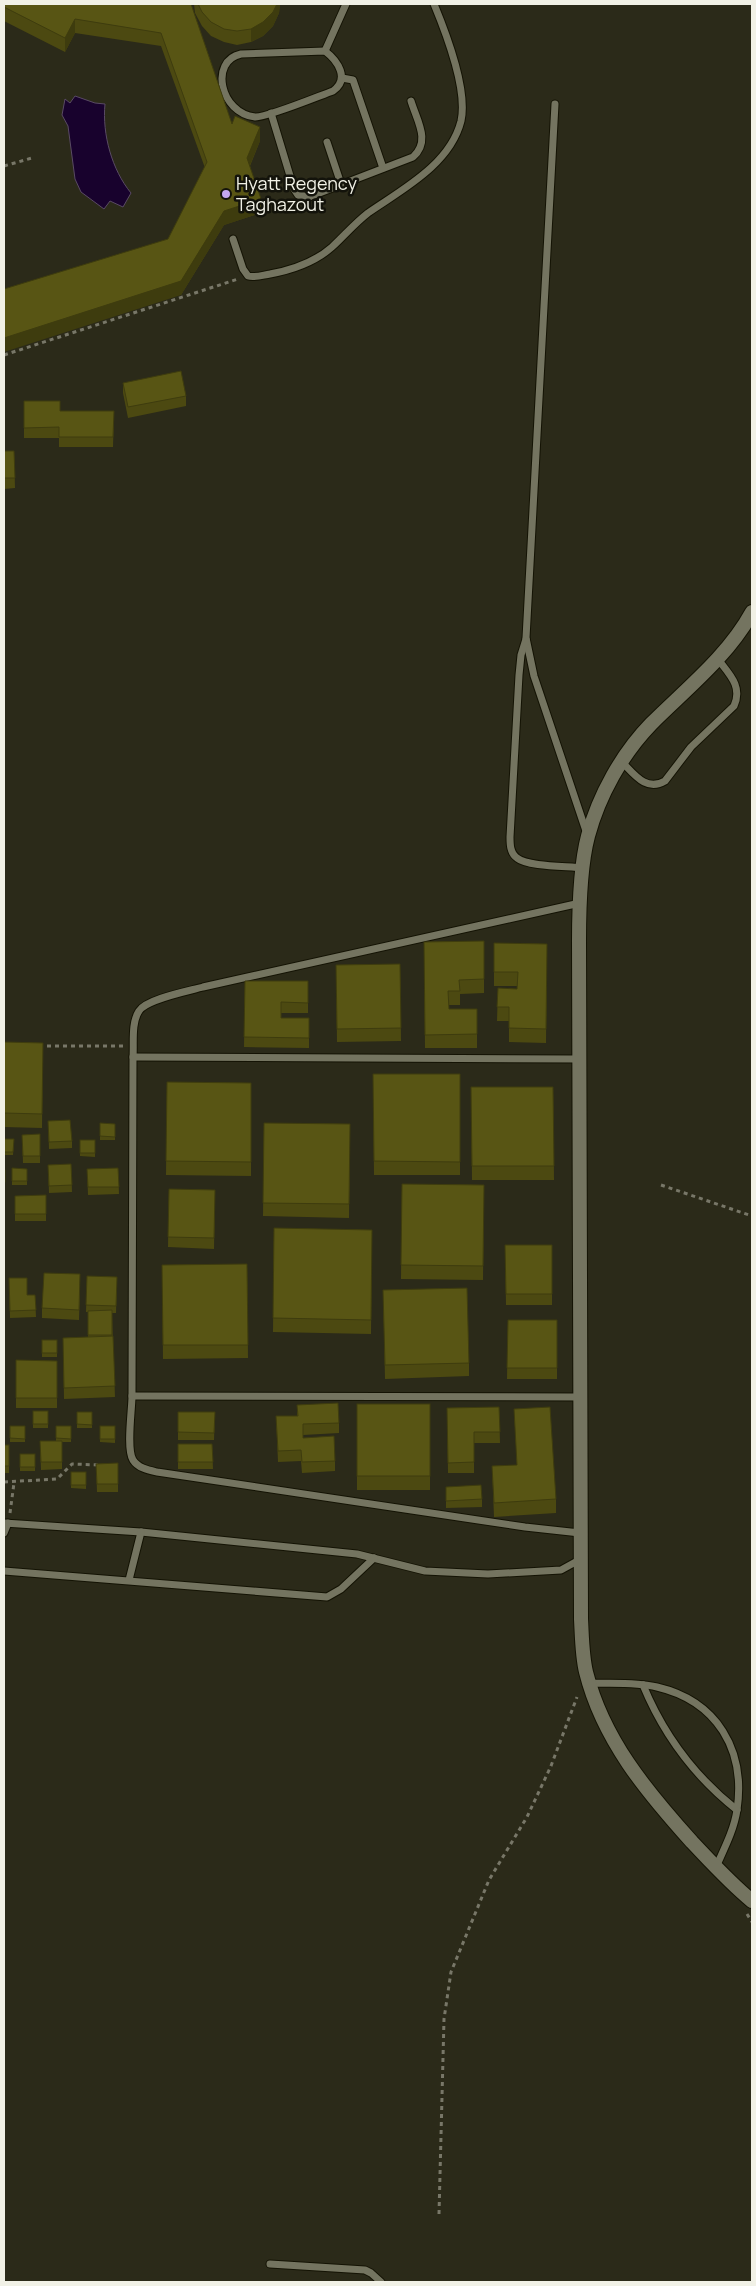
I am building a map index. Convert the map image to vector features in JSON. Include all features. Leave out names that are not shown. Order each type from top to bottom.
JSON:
[{"type":"street","points":[[752,612],[717,658],[650,726],[622,762],[596,813],[588,837],[580,903],[579,1059],[580,1533],[583,1650],[589,1683],[603,1721],[623,1757],[660,1806],[736,1888],[752,1899]]},
{"type":"lane","points":[[325,51],[346,4]]},
{"type":"lane","points":[[233,239],[243,269],[248,276],[256,277],[283,272],[303,264],[322,254],[369,213],[417,181],[452,141],[461,122],[462,100],[450,49],[434,4]]},
{"type":"lane","points":[[325,51],[336,61],[342,78],[332,91],[258,117],[238,110],[228,102],[223,73],[229,60],[233,56],[241,54],[325,51]]},
{"type":"lane","points":[[342,78],[353,80],[383,168]]},
{"type":"lane","points":[[271,113],[294,189],[298,195],[309,197],[413,157],[420,150],[424,142],[411,101]]},
{"type":"lane","points":[[555,104],[526,638],[521,655],[519,675],[510,837],[512,853],[517,859],[527,862],[583,868]]},
{"type":"lane","points":[[327,142],[341,184]]},
{"type":"lane","points":[[526,638],[534,676],[588,837]]},
{"type":"lane","points":[[622,762],[643,782],[654,785],[660,784],[708,729],[734,706],[738,689],[717,658]]},
{"type":"lane","points":[[580,903],[203,987],[148,1003],[140,1009],[135,1020],[133,1057],[132,1396],[130,1454],[135,1463],[148,1470],[516,1526],[580,1533]]},
{"type":"lane","points":[[133,1057],[579,1059]]},
{"type":"lane","points":[[132,1396],[581,1397]]},
{"type":"lane","points":[[4,1533],[6,1523],[140,1532],[356,1554],[425,1571],[488,1574],[561,1570],[581,1560]]},
{"type":"lane","points":[[129,1580],[140,1532]]},
{"type":"lane","points":[[4,1571],[327,1597],[341,1589],[374,1558]]},
{"type":"lane","points":[[589,1683],[643,1685],[670,1691],[697,1703],[719,1724],[729,1740],[737,1766],[737,1810],[729,1839],[716,1867]]},
{"type":"lane","points":[[643,1685],[652,1706],[674,1745],[703,1780],[737,1810]]},
{"type":"lane","points":[[270,2264],[365,2270],[381,2282]]},
{"type":"path","points":[[4,166],[32,158]]},
{"type":"path","points":[[4,355],[248,276]]},
{"type":"path","points":[[34,1046],[134,1046]]},
{"type":"path","points":[[661,1185],[752,1216]]},
{"type":"path","points":[[4,1482],[57,1480],[72,1464],[105,1466]]},
{"type":"path","points":[[6,1523],[14,1483]]},
{"type":"path","points":[[439,2214],[444,2019],[451,1972],[488,1880],[527,1818],[570,1721],[578,1696]]},
{"type":"shaded area","points":[[75,96],[95,103],[105,104],[105,127],[110,151],[118,174],[131,193],[123,207],[110,201],[104,209],[81,192],[75,179],[68,126],[62,115],[65,99],[70,103]]},
{"type":"building","name":"Hyatt Regency Taghazout","points":[[4,4],[191,4],[232,124],[235,116],[260,127],[247,158],[261,199],[224,211],[181,281],[4,338],[4,289],[168,239],[207,162],[161,33],[75,19],[65,38],[4,7]]},
{"type":"building","points":[[198,4],[277,4],[273,12],[263,22],[251,29],[237,31],[224,29],[211,22]]},
{"type":"building","points":[[181,371],[186,396],[128,407],[123,383]]},
{"type":"building","points":[[24,401],[60,401],[60,411],[114,411],[113,437],[59,437],[59,427],[24,428]]},
{"type":"building","points":[[4,451],[14,451],[15,478],[4,478]]},
{"type":"building","points":[[484,941],[484,979],[459,980],[460,991],[448,991],[449,1009],[477,1009],[477,1034],[425,1035],[424,942]]},
{"type":"building","points":[[494,943],[547,944],[546,1029],[509,1028],[509,1007],[497,1007],[498,988],[517,989],[518,972],[494,972]]},
{"type":"building","points":[[400,964],[401,1028],[337,1029],[336,965]]},
{"type":"building","points":[[245,981],[308,981],[308,1003],[281,1002],[281,1018],[309,1018],[309,1038],[244,1037]]},
{"type":"building","points":[[4,1042],[43,1043],[42,1114],[4,1113]]},
{"type":"building","points":[[373,1074],[460,1074],[460,1162],[374,1161]]},
{"type":"building","points":[[167,1082],[251,1083],[251,1162],[166,1161]]},
{"type":"building","points":[[471,1087],[553,1087],[554,1166],[472,1166]]},
{"type":"building","points":[[70,1120],[72,1141],[49,1142],[48,1121]]},
{"type":"building","points":[[100,1123],[115,1124],[115,1137],[100,1136]]},
{"type":"building","points":[[264,1123],[350,1124],[349,1204],[263,1203]]},
{"type":"building","points":[[40,1134],[40,1156],[23,1156],[22,1135]]},
{"type":"building","points":[[4,1139],[14,1139],[13,1152],[4,1152]]},
{"type":"building","points":[[80,1140],[95,1140],[95,1153],[80,1153]]},
{"type":"building","points":[[71,1164],[72,1185],[49,1186],[48,1165]]},
{"type":"building","points":[[12,1168],[27,1169],[27,1181],[12,1181]]},
{"type":"building","points":[[118,1168],[119,1187],[88,1187],[87,1169]]},
{"type":"building","points":[[402,1184],[484,1185],[483,1266],[401,1265]]},
{"type":"building","points":[[169,1189],[215,1190],[214,1238],[168,1237]]},
{"type":"building","points":[[46,1195],[46,1214],[15,1214],[15,1196]]},
{"type":"building","points":[[274,1228],[372,1230],[371,1320],[273,1318]]},
{"type":"building","points":[[505,1245],[552,1245],[552,1294],[506,1294]]},
{"type":"building","points":[[247,1264],[248,1345],[163,1345],[162,1265]]},
{"type":"building","points":[[44,1273],[80,1274],[79,1310],[42,1308]]},
{"type":"building","points":[[87,1276],[117,1277],[116,1306],[86,1305]]},
{"type":"building","points":[[9,1278],[27,1278],[27,1295],[35,1295],[36,1310],[10,1311]]},
{"type":"building","points":[[467,1288],[469,1363],[385,1365],[383,1290]]},
{"type":"building","points":[[112,1310],[112,1335],[88,1335],[88,1311]]},
{"type":"building","points":[[508,1320],[557,1320],[557,1368],[507,1368]]},
{"type":"building","points":[[113,1336],[115,1386],[64,1388],[63,1338]]},
{"type":"building","points":[[42,1340],[57,1340],[57,1353],[42,1353]]},
{"type":"building","points":[[16,1360],[57,1361],[57,1398],[16,1398]]},
{"type":"building","points":[[338,1403],[339,1423],[303,1424],[303,1438],[334,1436],[335,1461],[302,1462],[301,1450],[278,1451],[276,1416],[298,1416],[297,1405]]},
{"type":"building","points":[[357,1404],[430,1404],[430,1476],[357,1476]]},
{"type":"building","points":[[499,1407],[500,1432],[474,1432],[474,1462],[448,1463],[447,1408]]},
{"type":"building","points":[[550,1407],[556,1499],[494,1503],[492,1466],[517,1465],[514,1409]]},
{"type":"building","points":[[33,1411],[48,1411],[48,1424],[33,1424]]},
{"type":"building","points":[[77,1412],[92,1412],[92,1425],[77,1424]]},
{"type":"building","points":[[178,1412],[215,1412],[214,1433],[178,1432]]},
{"type":"building","points":[[10,1426],[25,1426],[25,1439],[10,1438]]},
{"type":"building","points":[[56,1426],[71,1426],[71,1439],[56,1438]]},
{"type":"building","points":[[100,1426],[115,1426],[115,1439],[100,1439]]},
{"type":"building","points":[[40,1441],[62,1441],[62,1462],[41,1462]]},
{"type":"building","points":[[178,1444],[212,1444],[213,1462],[178,1462]]},
{"type":"building","points":[[4,1445],[9,1445],[9,1466],[4,1466]]},
{"type":"building","points":[[20,1454],[35,1454],[35,1467],[20,1467]]},
{"type":"building","points":[[118,1463],[118,1484],[97,1484],[96,1464]]},
{"type":"building","points":[[71,1472],[86,1472],[86,1485],[71,1485]]},
{"type":"building","points":[[481,1485],[482,1499],[446,1501],[446,1487]]},
{"type":"place","name":"Hyatt Regency Taghazout","points":[[226,194]]}]
